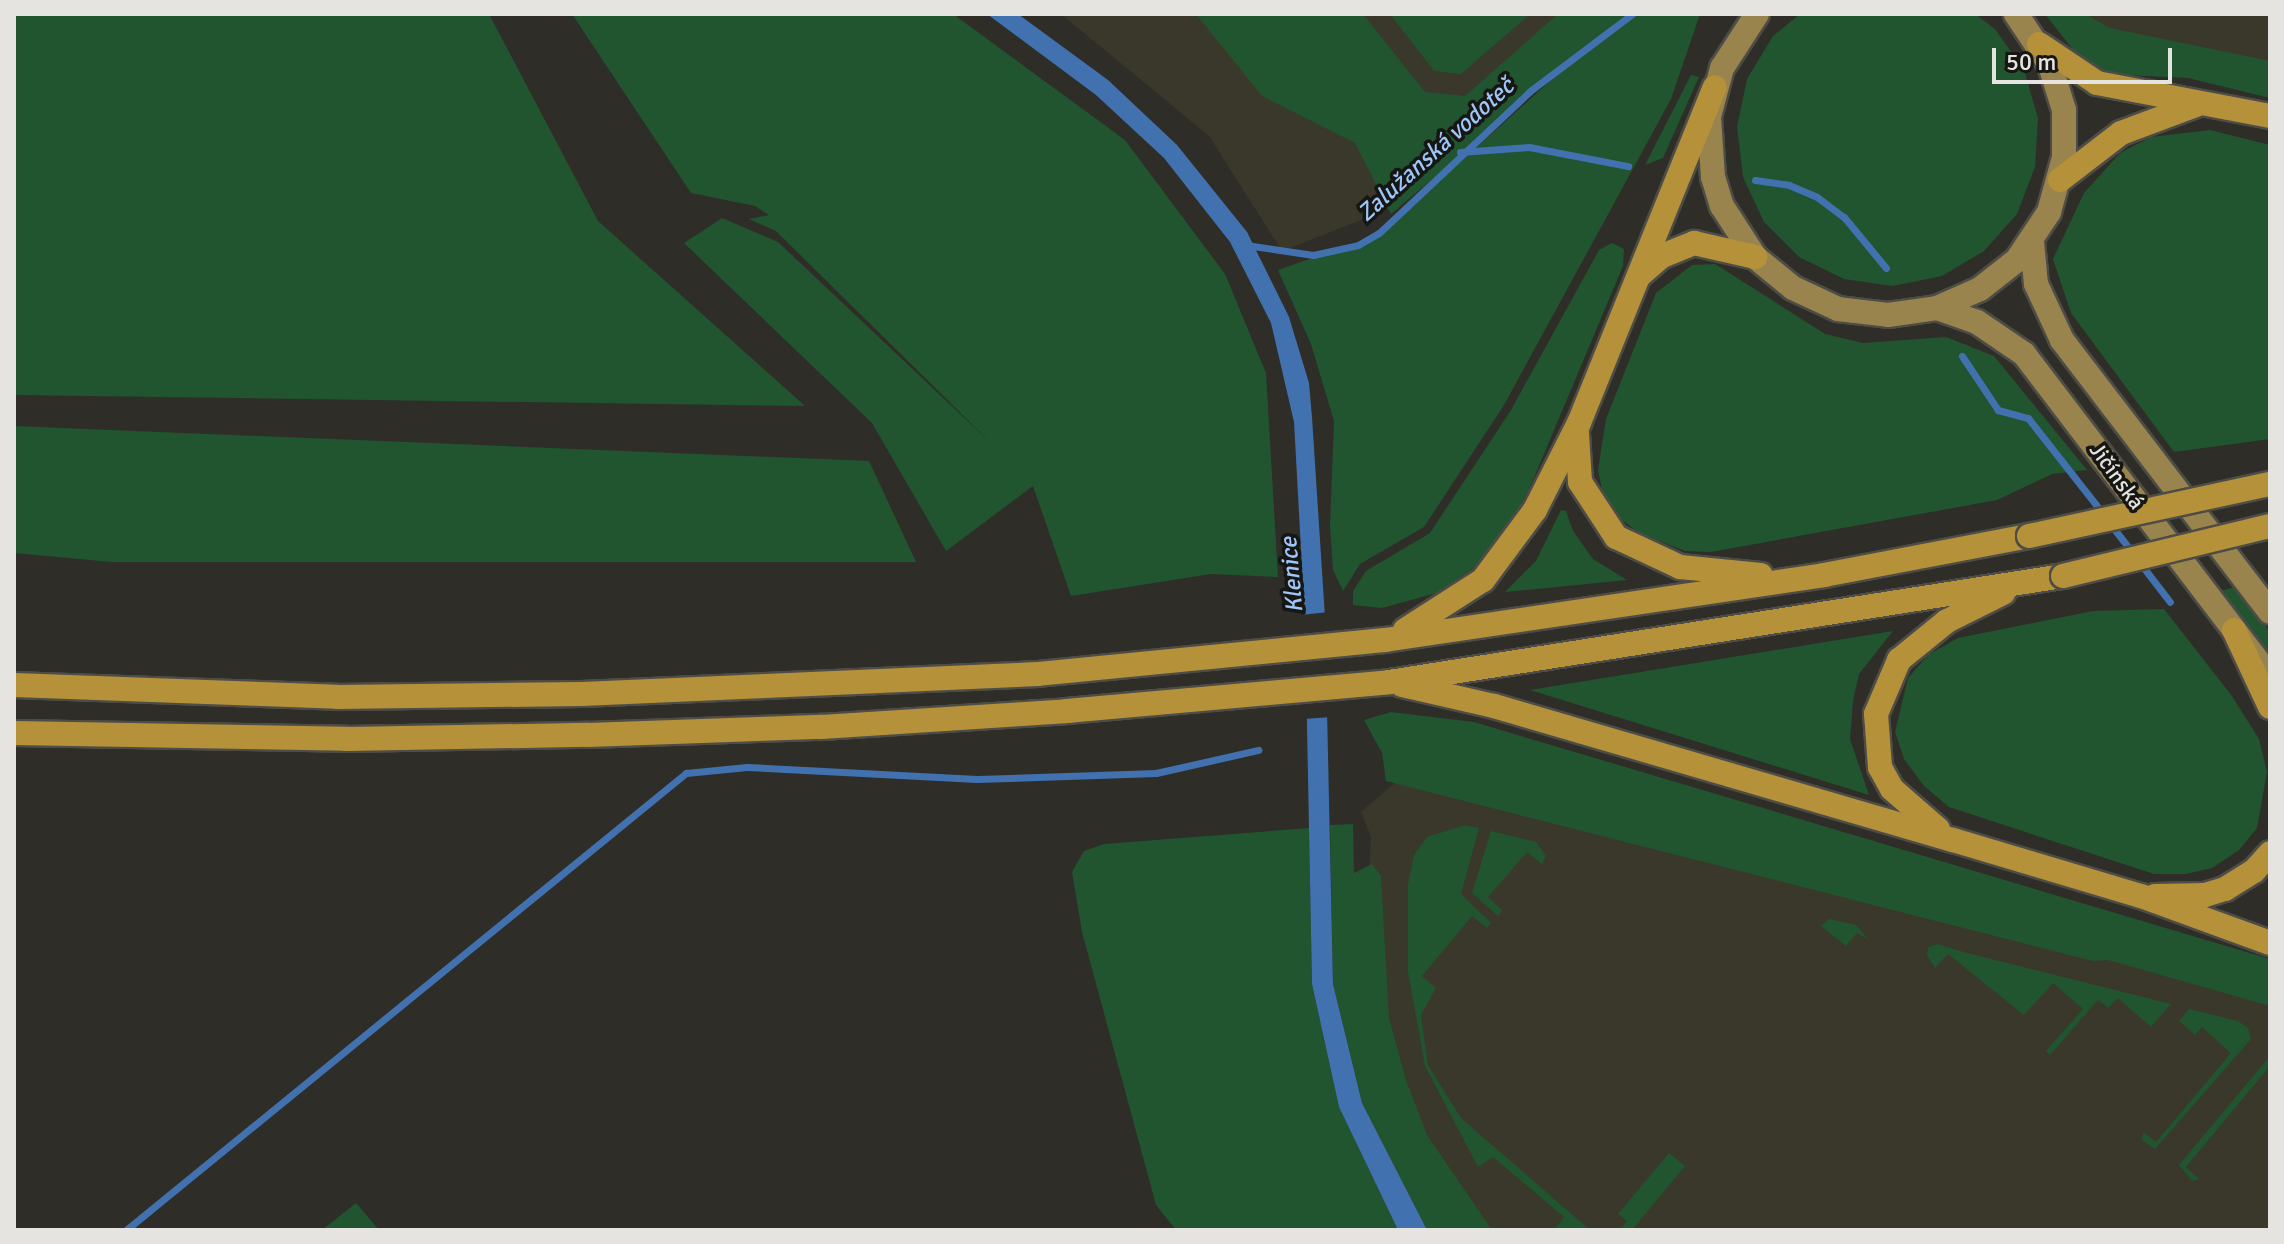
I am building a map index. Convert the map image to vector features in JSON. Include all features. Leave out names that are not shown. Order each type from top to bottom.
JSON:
[{"type":"highway","points":[[2039,44],[2097,83],[2270,116]]},
{"type":"highway","points":[[1385,640],[1441,611],[1498,566],[1535,510],[1579,423],[1715,87]]},
{"type":"highway","points":[[2060,180],[2121,133],[2199,104]]},
{"type":"highway","points":[[1638,276],[1662,256],[1694,243],[1755,257]]},
{"type":"highway","points":[[1579,423],[1576,452],[1580,482],[1616,537],[1680,567],[1747,575],[1824,575]]},
{"type":"highway","points":[[14,685],[337,697],[582,694],[882,683],[1238,656],[1385,640],[1824,575],[2029,536],[2270,484]]},
{"type":"highway","points":[[1953,840],[1914,812],[1880,767],[1875,727],[1885,685],[1899,660],[1947,621],[2003,593],[2270,526]]},
{"type":"highway","points":[[14,733],[347,739],[588,735],[822,727],[1241,697],[1389,682],[2063,576]]},
{"type":"highway","points":[[2234,630],[2270,707]]},
{"type":"highway","points":[[1389,682],[1494,706],[1953,840],[2141,896],[2270,943]]},
{"type":"highway","points":[[2141,896],[2205,895],[2225,889],[2254,871],[2270,853]]},
{"type":"main road","name":"Jičínská","points":[[1757,14],[1731,50],[1715,87],[1709,117],[1713,177],[1736,232],[1755,257],[1793,288],[1838,309],[1888,315],[1937,308],[1980,289],[2032,242],[2060,180],[2064,110],[2039,44],[2016,14]]},
{"type":"main road","name":"Jičínská","points":[[2032,242],[2036,284],[2056,332],[2270,612]]},
{"type":"main road","name":"Jičínská","points":[[1937,308],[1977,322],[2024,354],[2270,677]]},
{"type":"shaded area","points":[[1061,14],[1625,14],[1387,210],[1282,251],[1209,136]]},
{"type":"shaded area","points":[[2053,14],[2270,14],[2270,88]]},
{"type":"shaded area","points":[[1428,754],[2270,989],[2270,1230],[1478,1230],[1415,1142],[1366,933],[1371,837],[1361,812]]},
{"type":"green space","points":[[14,14],[489,14],[598,221],[805,406],[14,395]]},
{"type":"green space","points":[[572,14],[953,14],[1125,140],[1225,274],[1266,373],[1278,577],[1211,574],[1071,596],[1033,486],[946,551],[872,423],[684,243],[722,218],[778,242],[992,444],[776,231],[749,219],[769,215],[755,206],[691,193]]},
{"type":"green space","points":[[1196,14],[1363,14],[1425,92],[1465,96],[1558,14],[1700,14],[1671,99],[1504,405],[1424,527],[1360,564],[1343,591],[1333,570],[1330,526],[1334,421],[1311,344],[1278,270],[1367,239],[1393,223],[1569,64],[1391,214],[1355,143],[1262,96]]},
{"type":"green space","points":[[1390,14],[1530,14],[1461,74],[1434,71]]},
{"type":"green space","points":[[1800,14],[1975,14],[1995,29],[2024,70],[2038,118],[2035,167],[2017,214],[1984,251],[1942,276],[1893,286],[1844,279],[1799,257],[1764,222],[1743,177],[1737,127],[1747,79],[1773,36]]},
{"type":"green space","points":[[2045,14],[2085,14],[2110,28],[2270,61],[2270,98],[2188,78],[2104,74],[2081,60]]},
{"type":"green space","points":[[1691,75],[1699,77],[1663,158],[1645,165]]},
{"type":"green space","points":[[2210,130],[2270,145],[2270,439],[2174,452],[2071,313],[2053,259],[2084,193],[2120,153],[2151,137]]},
{"type":"green space","points":[[1612,243],[1624,249],[1623,266],[1528,492],[1500,540],[1471,570],[1436,593],[1382,608],[1353,605],[1353,591],[1366,571],[1430,533],[1511,410],[1599,250]]},
{"type":"green space","points":[[1715,264],[1825,334],[1863,343],[1946,337],[1994,356],[2087,470],[2052,474],[1997,500],[1711,552],[1685,551],[1639,533],[1617,516],[1603,494],[1598,470],[1606,419],[1656,293],[1692,265]]},
{"type":"green space","points":[[14,426],[869,461],[916,562],[112,562],[14,553]]},
{"type":"green space","points":[[1561,510],[1566,511],[1573,531],[1593,559],[1627,580],[1505,592],[1536,561]]},
{"type":"green space","points":[[2236,587],[2270,632],[2270,656],[2220,591]]},
{"type":"green space","points":[[2164,609],[2232,696],[2259,739],[2267,772],[2257,828],[2239,850],[2212,868],[2186,874],[2154,874],[1949,807],[1924,786],[1904,759],[1895,732],[1908,678],[1928,655],[1958,638],[2093,611]]},
{"type":"green space","points":[[1893,631],[1859,674],[1853,701],[1850,739],[1869,795],[1530,690]]},
{"type":"green space","points":[[1391,712],[1474,722],[2270,959],[2270,1006],[2108,960],[2093,961],[1386,781],[1382,753],[1364,720]]},
{"type":"green space","points":[[1353,824],[1354,873],[1372,864],[1381,876],[1389,1018],[1406,1080],[1427,1135],[1492,1230],[1427,1230],[1362,1103],[1333,984],[1330,825]]},
{"type":"green space","points":[[1465,825],[1479,828],[1461,894],[1491,923],[1487,928],[1472,916],[1422,976],[1436,988],[1421,1015],[1428,1065],[1461,1118],[1590,1230],[1554,1230],[1564,1217],[1493,1157],[1478,1167],[1425,1066],[1408,972],[1408,884],[1414,855],[1427,837]]},
{"type":"green space","points":[[1309,828],[1312,984],[1339,1107],[1398,1230],[1176,1230],[1156,1205],[1082,932],[1072,872],[1084,851],[1104,844]]},
{"type":"green space","points":[[1491,831],[1536,842],[1546,856],[1542,864],[1527,852],[1488,897],[1502,910],[1498,916],[1472,893]]},
{"type":"green space","points":[[1829,919],[1856,925],[1869,940],[1857,933],[1846,946],[1821,926]]},
{"type":"green space","points":[[1937,944],[2171,1004],[2151,1027],[2118,998],[2108,1008],[2098,1000],[2050,1055],[2046,1051],[2083,1009],[2053,983],[2024,1015],[1948,954],[1935,968],[1927,955],[1928,947]]},
{"type":"green space","points":[[2189,1009],[2238,1021],[2248,1028],[2251,1039],[2155,1149],[2142,1140],[2143,1132],[2156,1142],[2231,1053],[2202,1027],[2195,1035],[2179,1021]]},
{"type":"green space","points":[[2270,1056],[2270,1066],[2186,1167],[2199,1179],[2192,1181],[2179,1165]]},
{"type":"green space","points":[[1669,1153],[1685,1166],[1632,1230],[1620,1230],[1627,1221],[1618,1214]]},
{"type":"green space","points":[[356,1203],[379,1230],[322,1230]]},
{"type":"water","name":"Klenice","points":[[987,14],[1018,14],[1108,80],[1177,145],[1247,232],[1289,317],[1309,383],[1312,417],[1325,617],[1333,984],[1362,1103],[1427,1230],[1398,1230],[1339,1107],[1312,984],[1305,622],[1294,422],[1271,323],[1230,242],[1164,158],[1096,95]]},
{"type":"pier","points":[[1329,612],[1332,717],[1303,719],[1301,615]]},
{"type":"waterway","name":"Zalužanská vodoteč","points":[[1246,245],[1313,255],[1358,245],[1379,233],[1530,91],[1632,14]]},
{"type":"waterway","points":[[1460,152],[1529,147],[1628,166]]},
{"type":"waterway","points":[[1755,180],[1789,185],[1817,197],[1844,217],[1886,268]]},
{"type":"waterway","points":[[1962,356],[1998,410],[2028,418],[2104,515]]},
{"type":"waterway","points":[[2111,525],[2133,553]]},
{"type":"waterway","points":[[2140,563],[2170,602]]},
{"type":"waterway","points":[[126,1230],[686,773],[747,767],[977,779],[1156,773],[1258,750]]}]
